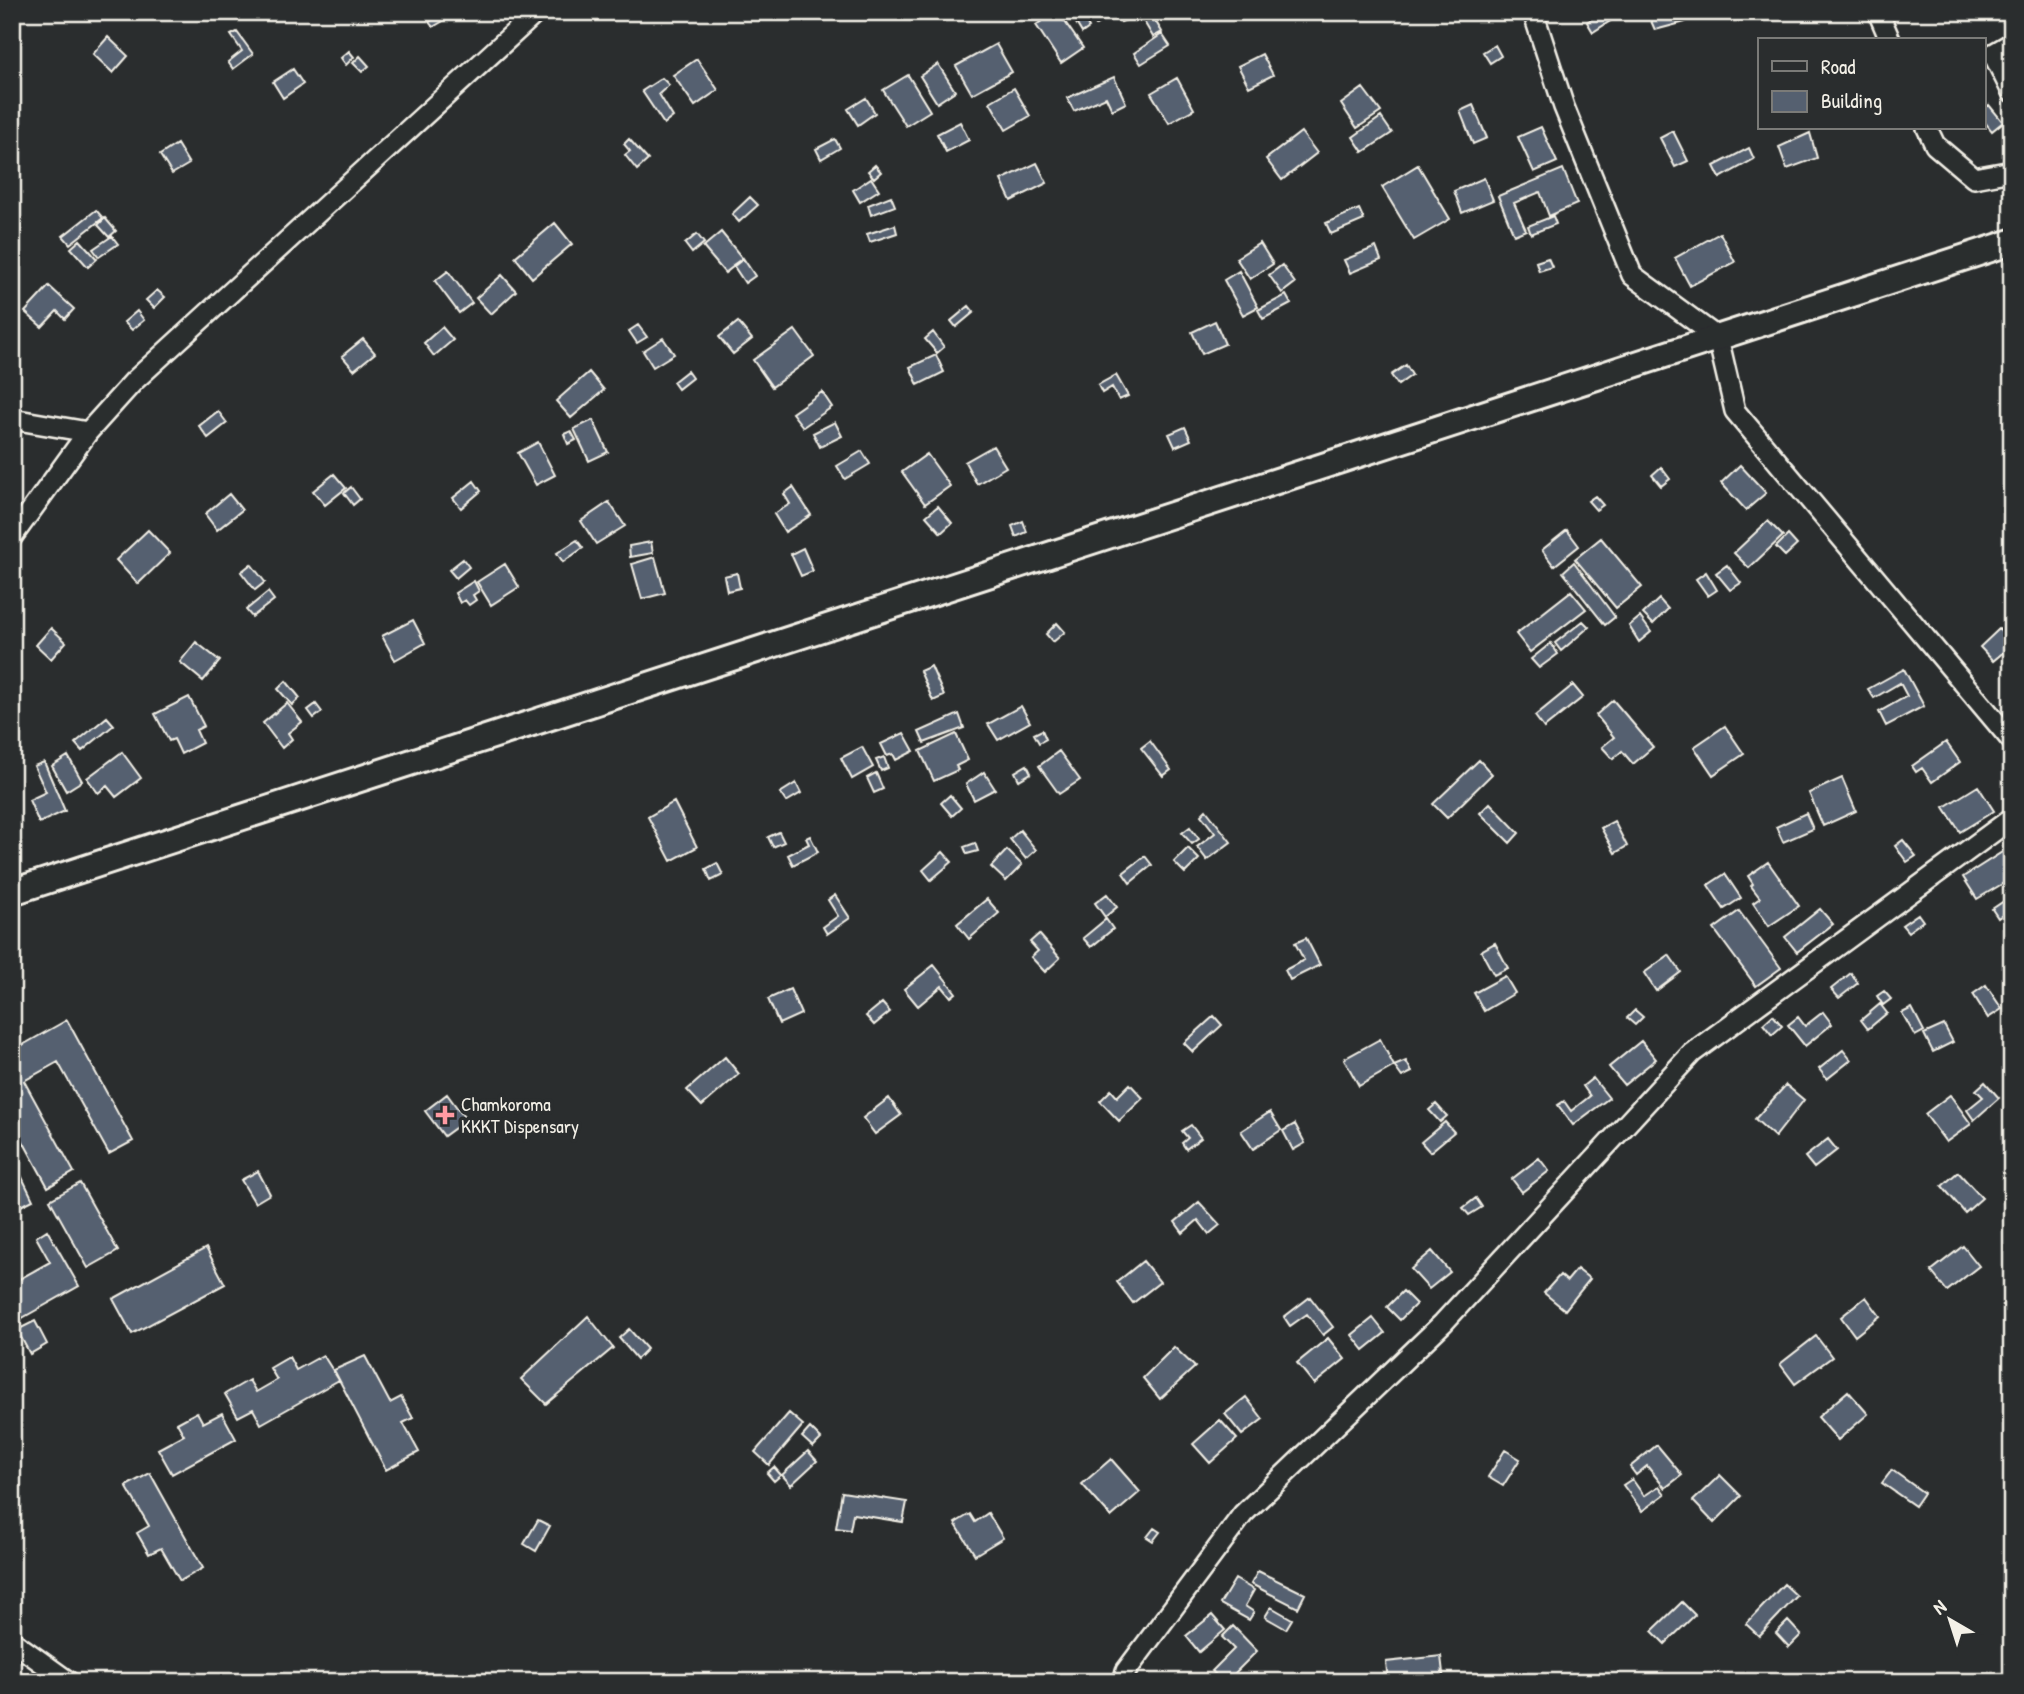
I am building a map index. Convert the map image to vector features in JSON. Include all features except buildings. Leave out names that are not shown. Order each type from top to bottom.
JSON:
[{"type":"street","points":[[12,537],[88,432],[134,381],[537,12]]},
{"type":"street","points":[[1533,12],[1564,107],[1632,275],[1718,338],[1735,411],[2012,741]]},
{"type":"street","points":[[1878,12],[1889,38]]},
{"type":"street","points":[[2012,43],[1993,54],[2012,92]]},
{"type":"street","points":[[1928,130],[1935,145],[1974,178],[2012,171]]},
{"type":"street","points":[[12,892],[2012,242]]},
{"type":"street","points":[[12,419],[88,432]]},
{"type":"street","points":[[1123,1682],[1126,1671],[1243,1514],[1443,1323],[1692,1053],[2012,818]]},
{"type":"street","points":[[12,1641],[69,1682]]},
{"type":"place","name":"Chamkoroma KKKT Dispensary","points":[[445,1115]]}]
